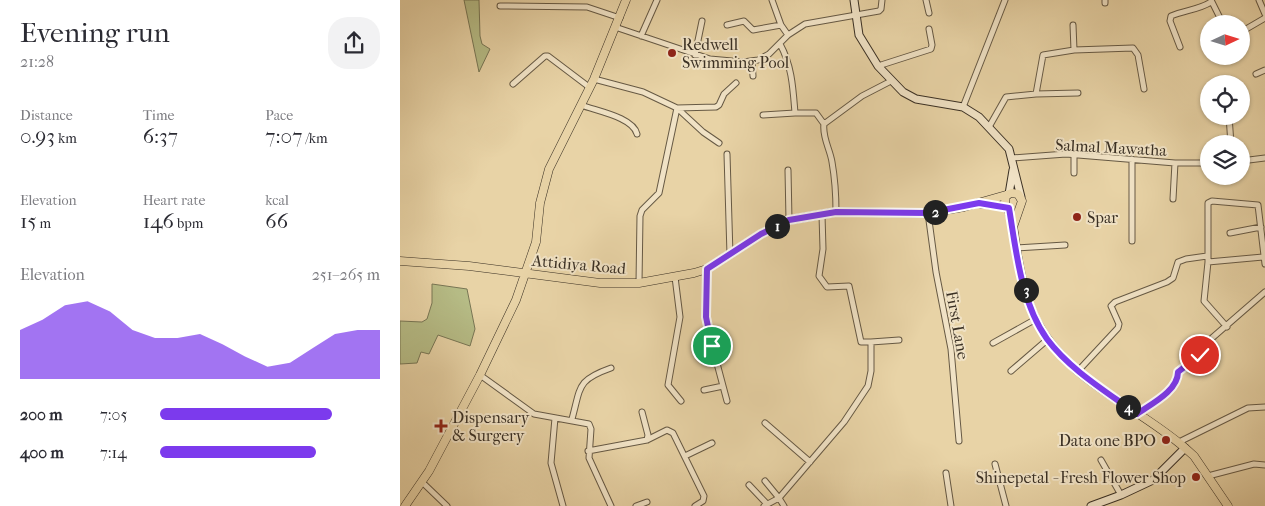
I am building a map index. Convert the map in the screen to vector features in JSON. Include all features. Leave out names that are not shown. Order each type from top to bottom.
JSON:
[{"type":"main road","points":[[405,506],[422,482],[480,375],[526,274],[536,242],[540,204],[549,169],[594,79],[626,0]]},
{"type":"main road","points":[[854,0],[855,15],[863,43],[891,82],[903,92],[916,99],[963,108],[979,117],[1009,149],[1021,201],[1013,227]]},
{"type":"main road","points":[[1013,168],[1007,194],[1016,248],[1024,287],[1036,319],[1047,340],[1078,371],[1182,445],[1208,476],[1228,506]]},
{"type":"main road","points":[[979,203],[1007,194],[1018,194],[1021,201]]},
{"type":"main road","points":[[979,203],[1008,207],[1012,210],[1021,201]]},
{"type":"main road","name":"Attidiya Road","points":[[400,261],[600,283],[639,283],[707,269],[730,256],[761,234],[789,220],[836,212],[928,213],[979,203]]},
{"type":"main road","points":[[1091,506],[1153,480],[1182,445]]},
{"type":"street","points":[[642,36],[657,0]]},
{"type":"street","points":[[772,0],[781,25],[788,35]]},
{"type":"street","points":[[615,28],[695,54],[733,62],[752,61],[769,54],[788,35],[805,24],[879,11],[882,0]]},
{"type":"street","points":[[926,0],[929,13]]},
{"type":"street","points":[[963,108],[1005,0]]},
{"type":"street","points":[[1250,26],[1265,16],[1259,0]]},
{"type":"street","points":[[1180,47],[1170,21],[1171,16],[1184,10],[1200,9],[1211,1],[1218,15]]},
{"type":"street","points":[[500,6],[587,7],[620,18]]},
{"type":"street","points":[[695,54],[702,21]]},
{"type":"street","points":[[727,25],[744,21],[752,30],[781,25]]},
{"type":"street","points":[[1073,25],[1074,50]]},
{"type":"street","points":[[878,66],[931,49],[929,29]]},
{"type":"street","points":[[780,44],[788,58],[792,76],[795,113]]},
{"type":"street","points":[[1036,94],[1043,55],[1074,50],[1133,48],[1138,55],[1144,89]]},
{"type":"street","points":[[513,84],[545,56],[548,56],[589,87]]},
{"type":"street","points":[[752,61],[753,76]]},
{"type":"street","points":[[1256,74],[1265,70]]},
{"type":"street","points":[[594,79],[643,92],[677,108],[703,132],[719,143]]},
{"type":"street","points":[[824,124],[862,96],[891,82]]},
{"type":"street","points":[[677,108],[716,107],[719,105],[724,94],[736,83]]},
{"type":"street","points":[[989,127],[1006,97],[1078,93]]},
{"type":"street","points":[[581,105],[625,121],[634,127],[637,134]]},
{"type":"street","points":[[639,283],[640,216],[642,210],[658,193],[677,108]]},
{"type":"street","points":[[763,115],[816,113],[824,124],[823,132],[832,159],[836,188],[836,212]]},
{"type":"street","points":[[727,154],[730,256]]},
{"type":"street","points":[[1074,155],[1074,173]]},
{"type":"street","name":"Salmal Mawatha","points":[[1011,158],[1074,155],[1175,163],[1200,163]]},
{"type":"street","points":[[1250,160],[1265,158]]},
{"type":"street","points":[[1132,159],[1132,240]]},
{"type":"street","points":[[1172,200],[1175,163]]},
{"type":"street","points":[[788,170],[789,220]]},
{"type":"street","points":[[1227,327],[1204,301],[1208,259],[1208,202],[1255,204],[1259,210],[1265,264]]},
{"type":"street","name":"First Lane","points":[[928,213],[936,272],[951,349],[959,441]]},
{"type":"street","points":[[822,215],[823,249],[819,276],[827,287],[849,286],[861,342],[899,340]]},
{"type":"street","points":[[1230,233],[1260,227]]},
{"type":"street","points":[[1016,248],[1065,245]]},
{"type":"street","points":[[1078,371],[1118,328],[1120,324],[1111,306],[1115,302],[1173,278],[1178,262],[1186,258],[1263,257]]},
{"type":"street","points":[[707,269],[706,326],[727,401]]},
{"type":"street","points":[[675,277],[680,317],[668,385],[681,401]]},
{"type":"street","points":[[1212,338],[1227,327],[1265,292]]},
{"type":"street","points":[[993,343],[1036,319]]},
{"type":"street","points":[[1011,371],[1047,340]]},
{"type":"street","points":[[750,485],[765,505],[779,498],[844,422],[868,386],[871,371],[870,342]]},
{"type":"street","points":[[1137,414],[1172,388],[1178,379],[1178,372],[1200,355]]},
{"type":"street","points":[[572,419],[580,389],[586,379],[611,368]]},
{"type":"street","points":[[480,375],[534,414],[572,419],[588,424],[591,428],[588,451],[590,462],[611,506]]},
{"type":"street","points":[[704,390],[723,386]]},
{"type":"street","points":[[1182,445],[1248,408],[1265,407]]},
{"type":"street","points":[[642,412],[648,435],[647,440]]},
{"type":"street","points":[[555,418],[551,463],[563,506]]},
{"type":"street","points":[[765,423],[810,462]]},
{"type":"street","points":[[588,451],[647,440],[667,430],[673,433],[704,496],[703,501],[694,506]]},
{"type":"street","points":[[685,456],[712,443]]},
{"type":"street","points":[[1101,460],[1121,495]]},
{"type":"street","points":[[995,464],[1006,506]]},
{"type":"street","points":[[1208,476],[1254,464],[1265,465]]},
{"type":"street","points":[[946,473],[951,506]]},
{"type":"street","points":[[765,481],[784,506]]},
{"type":"street","points":[[422,482],[447,506]]},
{"type":"street","points":[[636,506],[647,502]]},
{"type":"green space","points":[[464,0],[479,0],[480,36],[482,44],[490,49],[479,72]]},
{"type":"green space","points":[[432,284],[467,289],[475,329],[470,346],[438,335],[429,354],[421,352],[417,363],[400,364],[400,321],[422,322],[427,319],[432,303]]},
{"type":"place","name":"Redwell Swimming Pool","points":[[672,53]]},
{"type":"place","name":"Spar","points":[[1077,217]]},
{"type":"place","name":"Dispensary & Surgery","points":[[441,426]]},
{"type":"place","name":"Data one BPO","points":[[1166,440]]},
{"type":"place","name":"Shinepetal - Fresh Flower Shop","points":[[1196,477]]},
{"type":"route","points":[[712,346],[706,326],[707,269],[730,256],[761,234],[789,220],[836,212],[928,213],[979,203],[1009,208],[1024,287],[1036,319],[1047,340],[1078,371],[1137,414],[1172,388],[1178,379],[1178,372],[1192,359],[1200,355]]}]
